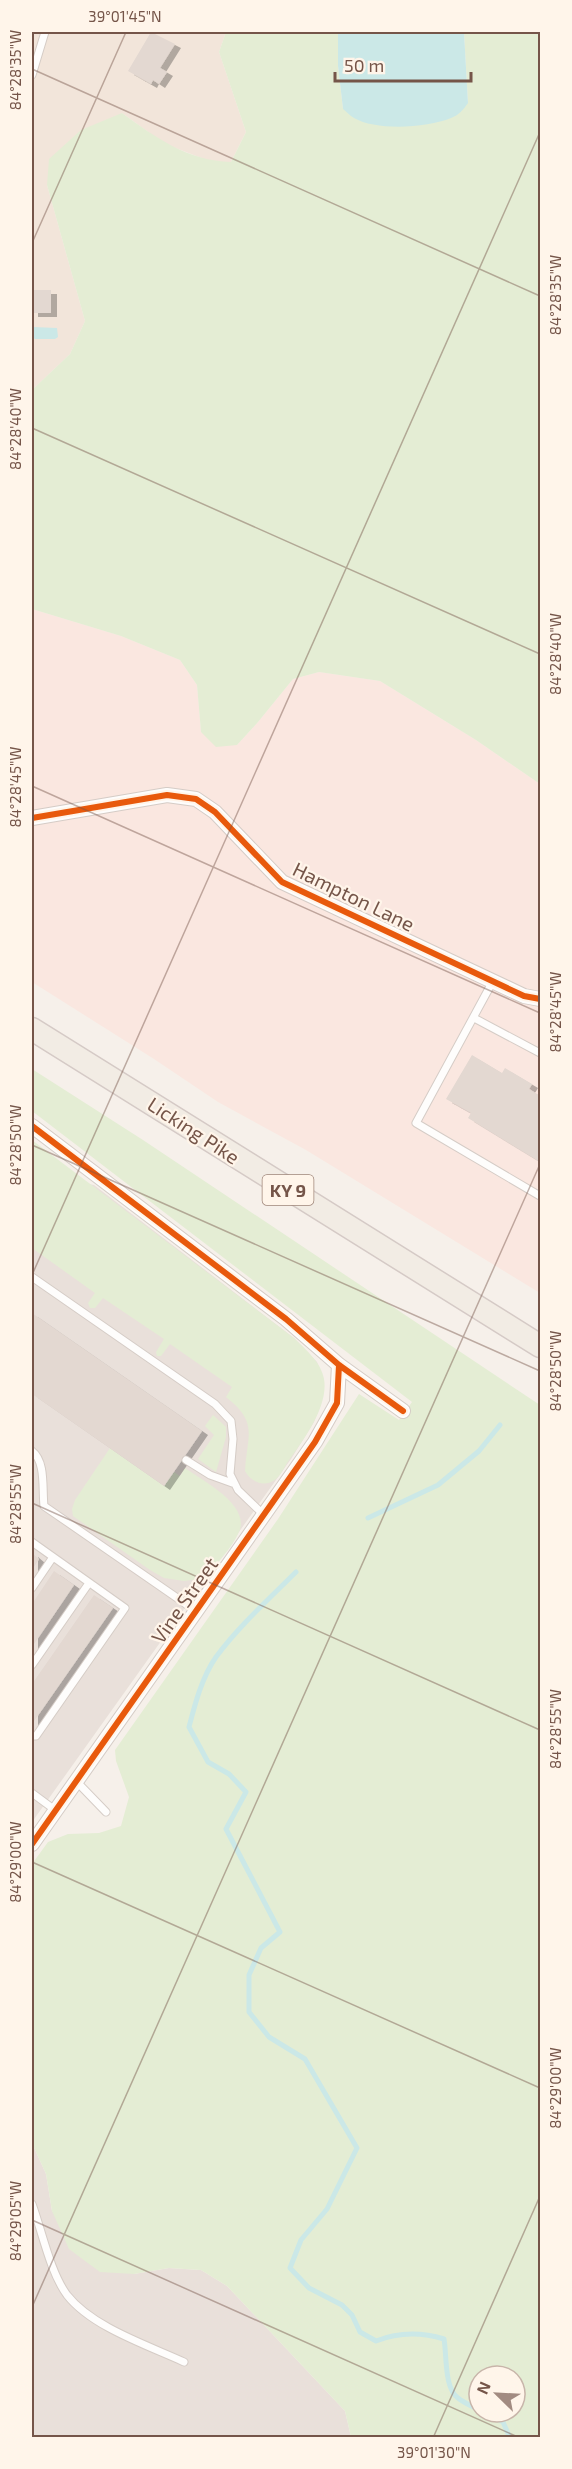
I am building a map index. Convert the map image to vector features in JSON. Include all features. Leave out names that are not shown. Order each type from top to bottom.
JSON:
[{"type":"main road","name":"Licking Pike","points":[[32,1029],[540,1346]]},
{"type":"street","name":"Hampton Lane","points":[[32,818],[167,795],[196,799],[215,812],[282,882],[524,996],[540,999]]},
{"type":"street","points":[[32,1126],[286,1319],[339,1365],[403,1412]]},
{"type":"street","name":"Vine Street","points":[[32,1844],[265,1516],[328,1422],[337,1403],[339,1365]]},
{"type":"lane","points":[[32,75],[45,32]]},
{"type":"lane","points":[[493,981],[416,1123],[540,1196]]},
{"type":"lane","points":[[474,1018],[540,1053]]},
{"type":"lane","points":[[33,1277],[214,1404],[231,1421],[233,1439],[230,1474],[235,1484],[265,1516]]},
{"type":"lane","points":[[32,1450],[37,1455],[42,1469],[44,1506],[196,1611]]},
{"type":"lane","points":[[186,1460],[210,1475],[235,1484]]},
{"type":"lane","points":[[32,1542],[124,1608],[36,1736],[32,1736]]},
{"type":"lane","points":[[32,1588],[52,1557]]},
{"type":"lane","points":[[32,1665],[89,1583]]},
{"type":"lane","points":[[76,1781],[106,1812]]},
{"type":"lane","points":[[32,1793],[55,1810]]},
{"type":"lane","points":[[32,2204],[44,2241],[66,2294],[81,2310],[110,2328],[184,2362]]},
{"type":"shaded area","points":[[32,32],[226,32],[219,52],[246,132],[231,162],[212,162],[165,144],[122,113],[47,185],[85,321],[70,354],[32,390]]},
{"type":"shaded area","points":[[32,609],[121,636],[180,660],[197,685],[201,732],[237,745],[293,679],[319,672],[380,681],[476,740],[540,784],[540,1293],[306,1150],[218,1102],[32,982]]},
{"type":"shaded area","points":[[32,1174],[94,1185],[294,1338],[317,1362],[324,1380],[321,1404],[314,1422],[291,1459],[32,1822]]},
{"type":"shaded area","points":[[32,2143],[46,2174],[52,2211],[134,2274],[169,2268],[201,2270],[227,2286],[345,2411],[351,2437],[32,2437]]},
{"type":"green space","points":[[226,32],[338,32],[338,66],[343,109],[468,103],[464,32],[540,32],[540,784],[476,740],[380,681],[319,672],[293,679],[237,745],[216,747],[201,732],[197,685],[180,660],[121,636],[32,609],[32,390],[70,354],[85,321],[47,185],[49,159],[81,130],[122,113],[160,139],[186,152],[215,161],[231,162],[246,132],[219,52]]},
{"type":"green space","points":[[32,1069],[143,1140],[540,1405],[540,2437],[351,2437],[345,2411],[227,2286],[201,2270],[169,2268],[134,2274],[100,2272],[69,2249],[52,2211],[46,2174],[32,2143],[32,1864],[48,1842],[68,1834],[99,1833],[121,1826],[129,1797],[116,1761],[115,1750],[278,1519],[359,1394],[399,1420],[412,1402],[32,1111]]},
{"type":"green space","points":[[32,1140],[294,1338],[316,1362],[324,1379],[322,1401],[318,1412],[307,1435],[281,1473],[272,1482],[259,1483],[251,1479],[245,1471],[249,1430],[243,1414],[226,1397],[232,1387],[170,1344],[161,1356],[157,1356],[156,1352],[164,1339],[103,1298],[95,1308],[90,1308],[88,1303],[95,1293],[32,1248]]},
{"type":"green space","points":[[213,1415],[226,1427],[226,1437],[216,1472],[198,1459],[214,1435],[205,1426]]},
{"type":"green space","points":[[110,1448],[164,1486],[174,1472],[180,1476],[185,1468],[232,1503],[241,1522],[239,1532],[206,1578],[184,1581],[164,1578],[73,1516],[72,1509],[75,1500]]},
{"type":"water","points":[[338,32],[464,32],[468,103],[454,117],[416,126],[375,125],[354,118],[343,109],[338,66]]},
{"type":"water","points":[[33,327],[57,328],[58,337],[35,339],[32,336]]},
{"type":"building","points":[[151,32],[175,44],[160,68],[167,72],[159,84],[153,80],[151,84],[128,71]]},
{"type":"building","points":[[32,290],[51,290],[51,313],[32,313]]},
{"type":"building","points":[[472,1055],[502,1073],[505,1068],[532,1084],[529,1089],[540,1096],[540,1162],[468,1118],[471,1113],[446,1099]]},
{"type":"building","points":[[32,1313],[202,1431],[164,1486],[32,1394]]},
{"type":"building","points":[[32,1553],[39,1559],[32,1570]]},
{"type":"building","points":[[54,1571],[74,1585],[32,1647],[32,1604]]},
{"type":"building","points":[[94,1595],[113,1608],[32,1724],[32,1684]]},
{"type":"waterway","points":[[368,1518],[438,1485],[479,1451],[500,1425]]},
{"type":"waterway","points":[[296,1572],[244,1624],[216,1657],[196,1700],[189,1727],[208,1762],[229,1774],[246,1792],[226,1829],[280,1932],[261,1948],[249,1975],[249,2012],[269,2037],[305,2059],[357,2148],[327,2209],[301,2240],[290,2268],[309,2288],[342,2305],[352,2315],[360,2332],[376,2341],[410,2334],[444,2339],[450,2387],[458,2398],[467,2404]]},
{"type":"waterway","points":[[504,2424],[510,2438]]},
{"type":"cycle path","points":[[32,818],[167,795],[196,799],[215,812],[282,882],[524,996],[540,999]]},
{"type":"cycle path","points":[[32,1126],[286,1319],[339,1365],[403,1411]]},
{"type":"cycle path","points":[[32,1844],[315,1442],[337,1403],[339,1365]]}]
